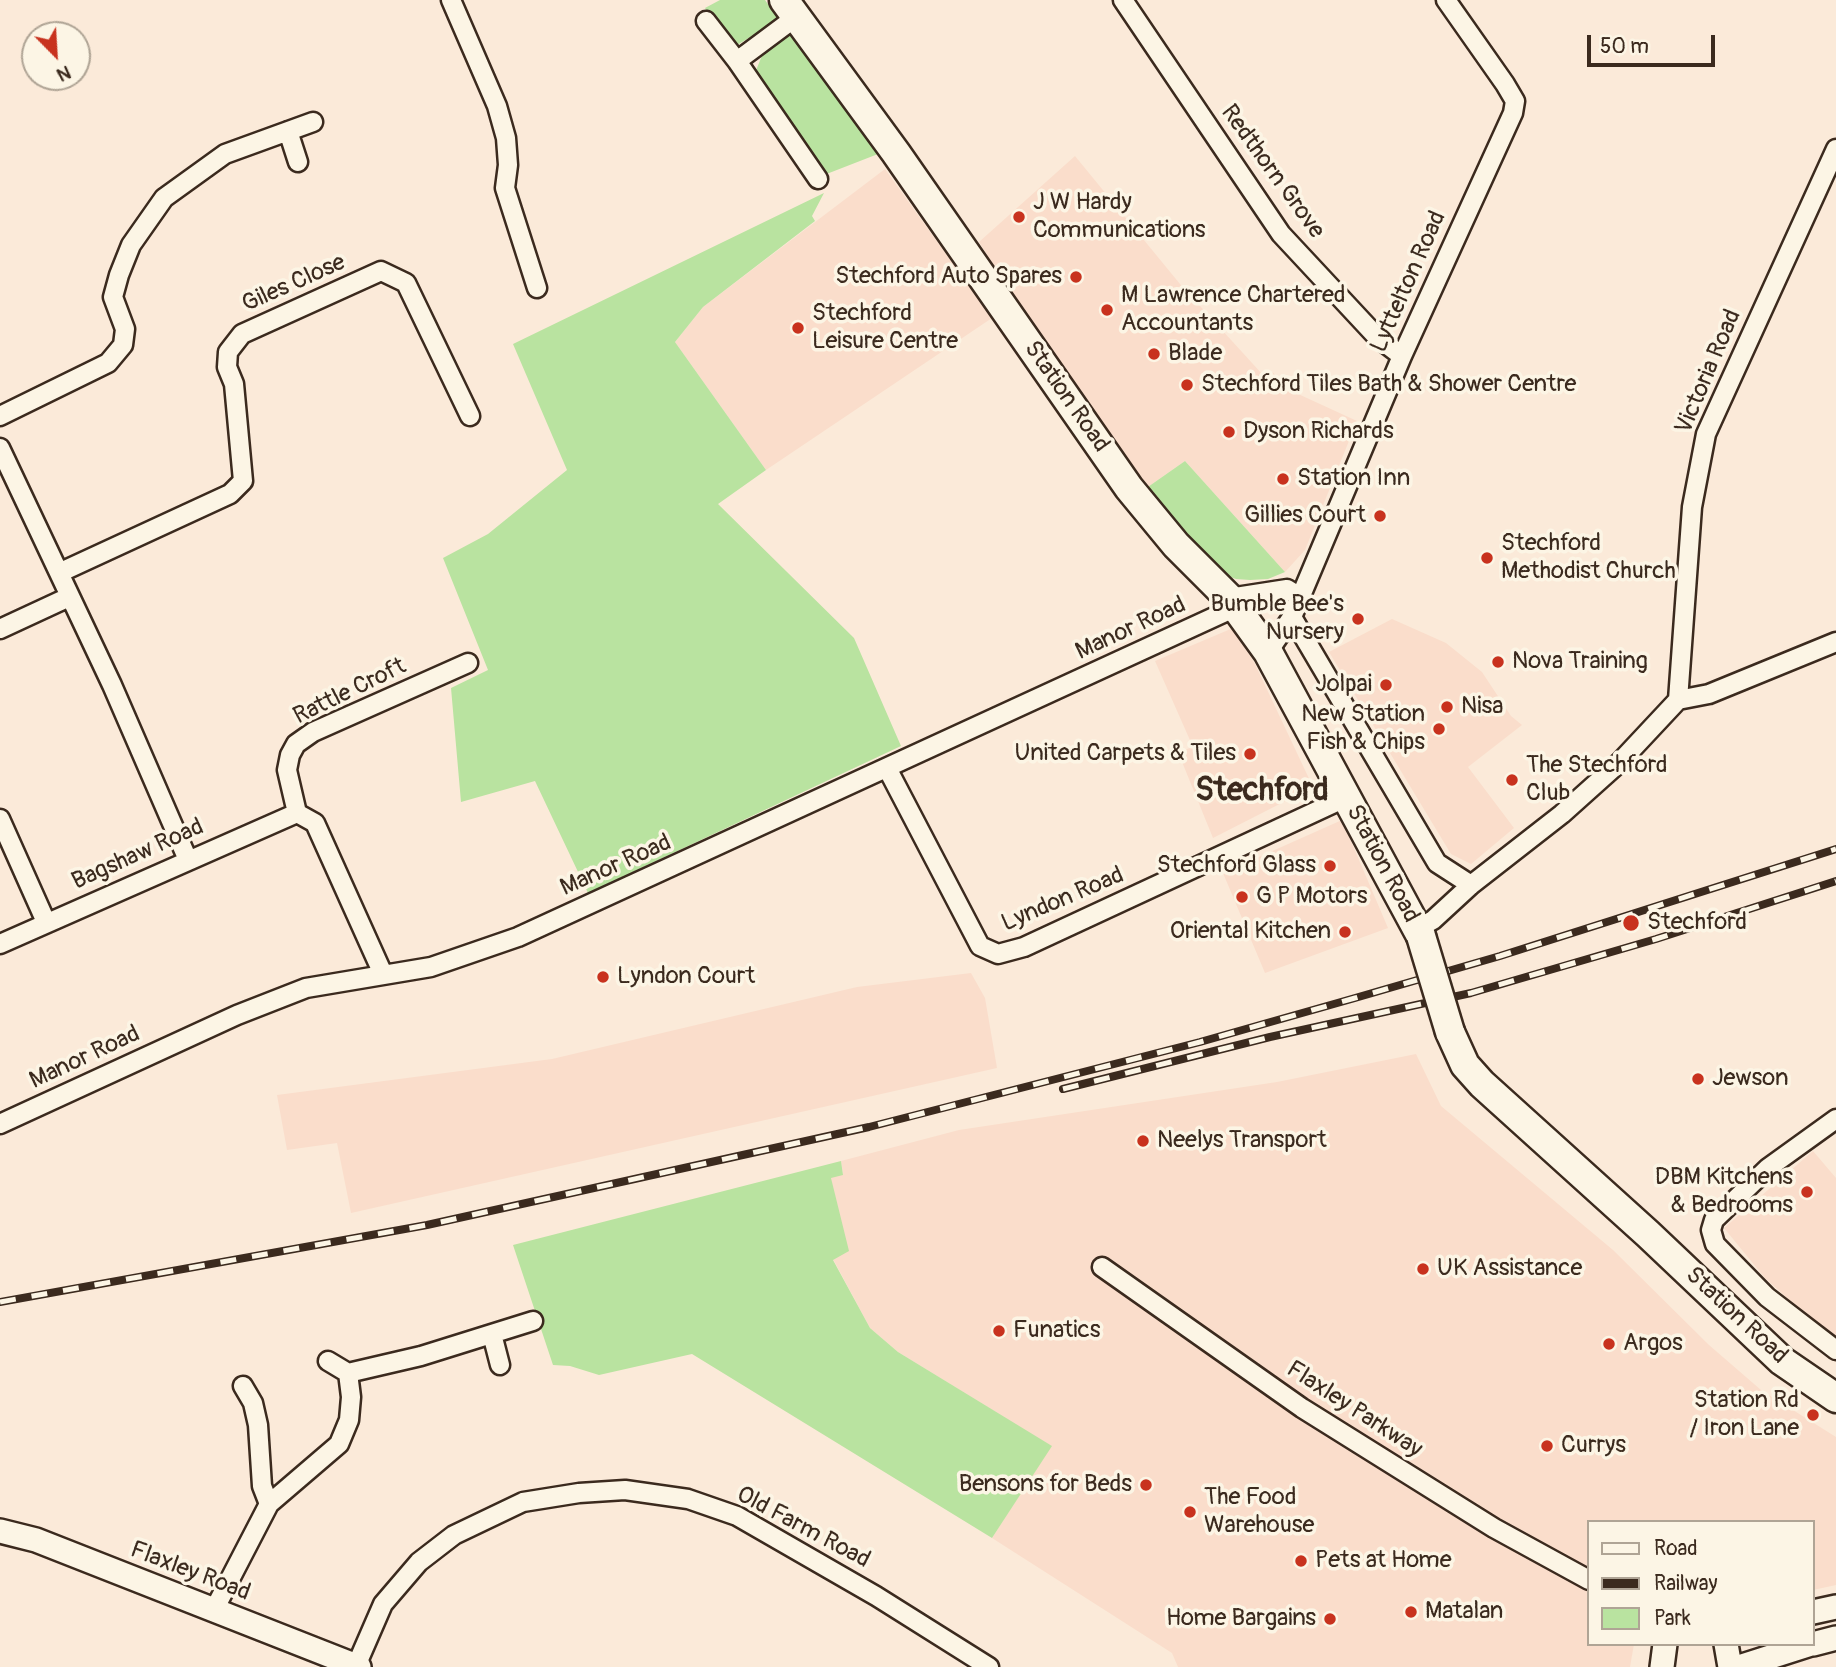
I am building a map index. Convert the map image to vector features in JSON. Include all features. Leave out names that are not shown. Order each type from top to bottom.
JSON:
[{"type":"main road","name":"Station Road","points":[[790,9],[909,172],[1129,488],[1176,545],[1233,603],[1268,652],[1419,932],[1450,1032],[1465,1065],[1482,1084],[1648,1234],[1782,1362],[1836,1398]]},
{"type":"street","points":[[451,0],[503,127],[508,164],[505,188],[537,288]]},
{"type":"street","name":"Redthorn Grove","points":[[1123,0],[1281,234],[1377,337],[1402,356]]},
{"type":"street","name":"Lyttelton Road","points":[[1268,652],[1292,617],[1402,356],[1513,113],[1515,102],[1446,0]]},
{"type":"street","points":[[737,61],[790,9]]},
{"type":"street","points":[[706,21],[737,61],[818,180]]},
{"type":"street","points":[[0,416],[108,363],[123,345],[125,329],[113,297],[119,275],[131,245],[164,198],[225,154],[254,141],[313,122]]},
{"type":"street","points":[[288,131],[298,162]]},
{"type":"street","name":"Victoria Road","points":[[1678,700],[1692,506],[1706,434],[1836,149]]},
{"type":"street","name":"Giles Close","points":[[61,572],[230,494],[237,488],[243,481],[234,384],[227,367],[228,352],[242,334],[381,271],[406,283],[470,415]]},
{"type":"street","points":[[0,448],[61,572],[69,597],[112,685],[188,860]]},
{"type":"street","points":[[1233,603],[1287,589],[1300,597]]},
{"type":"street","points":[[0,629],[69,597]]},
{"type":"street","name":"Manor Road","points":[[0,1125],[237,1015],[306,988],[431,967],[518,937],[887,768],[1233,603]]},
{"type":"street","points":[[1292,617],[1437,863],[1471,885]]},
{"type":"street","points":[[1419,932],[1471,885],[1572,805],[1620,762],[1678,700],[1709,694],[1836,642]]},
{"type":"street","name":"Rattle Croft","points":[[297,813],[287,770],[296,744],[313,732],[468,663]]},
{"type":"street","name":"Lyndon Road","points":[[887,768],[980,946],[998,954],[1024,947],[1347,797]]},
{"type":"street","points":[[297,813],[315,823],[383,974]]},
{"type":"street","name":"Bagshaw Road","points":[[0,944],[297,813]]},
{"type":"street","points":[[0,819],[46,922]]},
{"type":"street","points":[[1836,1119],[1768,1168],[1714,1220],[1711,1230],[1715,1244],[1768,1297],[1836,1350]]},
{"type":"street","name":"Flaxley Parkway","points":[[1102,1267],[1303,1408],[1494,1528],[1588,1579]]},
{"type":"street","points":[[328,1361],[348,1373],[421,1356],[533,1321]]},
{"type":"street","points":[[492,1334],[500,1365]]},
{"type":"street","points":[[214,1610],[270,1504],[339,1444],[349,1420],[351,1397],[348,1373]]},
{"type":"street","points":[[243,1386],[253,1403],[258,1425],[262,1486],[270,1504]]},
{"type":"street","name":"Old Farm Road","points":[[357,1666],[383,1604],[419,1562],[454,1535],[523,1502],[579,1493],[625,1490],[688,1499],[737,1516],[876,1596],[989,1667]]},
{"type":"street","name":"Flaxley Road","points":[[0,1531],[36,1540],[357,1666]]},
{"type":"street","points":[[1815,1612],[1836,1607]]},
{"type":"street","points":[[1815,1643],[1836,1638]]},
{"type":"street","points":[[1726,1646],[1730,1667]]},
{"type":"street","points":[[1739,1667],[1806,1646]]},
{"type":"shaded area","points":[[1075,156],[1180,284],[1263,375],[1270,370],[1296,393],[1357,421],[1305,550],[1285,572],[1185,461],[1145,489],[1046,349],[979,242]]},
{"type":"shaded area","points":[[885,169],[992,318],[766,470],[675,342],[703,307]]},
{"type":"shaded area","points":[[1392,619],[1446,643],[1482,672],[1511,716],[1522,725],[1468,767],[1514,828],[1471,864],[1451,854],[1329,652]]},
{"type":"shaded area","points":[[1233,628],[1255,664],[1313,787],[1213,838],[1178,752],[1193,747],[1155,661]]},
{"type":"shaded area","points":[[1342,820],[1388,928],[1265,973],[1223,873]]},
{"type":"shaded area","points":[[971,973],[985,998],[997,1068],[351,1213],[337,1143],[287,1150],[277,1095],[552,1059],[857,987]]},
{"type":"shaded area","points":[[1416,1054],[1441,1106],[1613,1250],[1709,1345],[1761,1390],[1836,1437],[1836,1585],[1815,1590],[1815,1520],[1588,1520],[1588,1646],[1634,1646],[1630,1667],[1178,1667],[1172,1653],[992,1538],[1051,1446],[898,1352],[870,1328],[833,1259],[831,1177],[843,1174],[841,1161],[959,1130],[1277,1082]]},
{"type":"shaded area","points":[[1813,1151],[1836,1178],[1836,1342],[1765,1278],[1724,1228]]},
{"type":"green space","points":[[720,0],[765,0],[779,20],[737,45],[725,38],[705,8]]},
{"type":"green space","points":[[789,31],[878,154],[824,175],[755,73],[765,48]]},
{"type":"green space","points":[[824,193],[812,216],[815,221],[703,307],[675,342],[766,470],[718,504],[854,638],[901,746],[588,893],[535,781],[461,802],[451,688],[488,670],[443,558],[488,534],[567,470],[513,344]]},
{"type":"green space","points":[[1185,461],[1285,572],[1268,579],[1250,580],[1236,579],[1219,573],[1145,489]]},
{"type":"green space","points":[[841,1161],[843,1175],[831,1178],[849,1251],[833,1260],[870,1328],[898,1352],[1052,1446],[992,1538],[692,1354],[599,1375],[570,1366],[553,1365],[513,1245]]},
{"type":"railway","points":[[0,1302],[427,1225],[869,1127],[1200,1042],[1355,998],[1500,956],[1836,849]]},
{"type":"railway","points":[[1063,1089],[1270,1037],[1471,993],[1656,939],[1836,881]]},
{"type":"place","name":"J W Hardy Communications","points":[[1019,217]]},
{"type":"place","name":"Stechford Auto Spares","points":[[1076,277]]},
{"type":"place","name":"M Lawrence Chartered Accountants","points":[[1107,310]]},
{"type":"place","name":"Stechford Leisure Centre","points":[[798,328]]},
{"type":"place","name":"Blade","points":[[1154,354]]},
{"type":"place","name":"Stechford Tiles Bath & Shower Centre","points":[[1187,385]]},
{"type":"place","name":"Dyson Richards","points":[[1229,432]]},
{"type":"place","name":"Station Inn","points":[[1283,479]]},
{"type":"place","name":"Gillies Court","points":[[1380,516]]},
{"type":"place","name":"Stechford Methodist Church","points":[[1487,558]]},
{"type":"place","name":"Bumble Bee's Nursery","points":[[1358,619]]},
{"type":"place","name":"Nova Training","points":[[1498,662]]},
{"type":"place","name":"Jolpai","points":[[1386,685]]},
{"type":"place","name":"Nisa","points":[[1447,707]]},
{"type":"place","name":"New Station Fish & Chips","points":[[1439,729]]},
{"type":"place","name":"United Carpets & Tiles","points":[[1250,754]]},
{"type":"place","name":"The Stechford Club","points":[[1512,780]]},
{"type":"place","name":"Stechford Glass","points":[[1330,866]]},
{"type":"place","name":"G P Motors","points":[[1242,897]]},
{"type":"place","name":"Stechford","points":[[1631,923]]},
{"type":"place","name":"Oriental Kitchen","points":[[1345,932]]},
{"type":"place","name":"Lyndon Court","points":[[603,977]]},
{"type":"place","name":"Jewson","points":[[1698,1079]]},
{"type":"place","name":"Neelys Transport","points":[[1143,1141]]},
{"type":"place","name":"DBM Kitchens & Bedrooms","points":[[1807,1192]]},
{"type":"place","name":"UK Assistance","points":[[1423,1269]]},
{"type":"place","name":"Funatics","points":[[999,1331]]},
{"type":"place","name":"Argos","points":[[1609,1344]]},
{"type":"place","name":"Station Rd / Iron Lane","points":[[1813,1415]]},
{"type":"place","name":"Currys","points":[[1547,1446]]},
{"type":"place","name":"Bensons for Beds","points":[[1146,1485]]},
{"type":"place","name":"The Food Warehouse","points":[[1190,1512]]},
{"type":"place","name":"Pets at Home","points":[[1301,1561]]},
{"type":"place","name":"Matalan","points":[[1411,1612]]},
{"type":"place","name":"Home Bargains","points":[[1330,1619]]},
{"type":"district","name":"Stechford","points":[[1262,792]]}]
